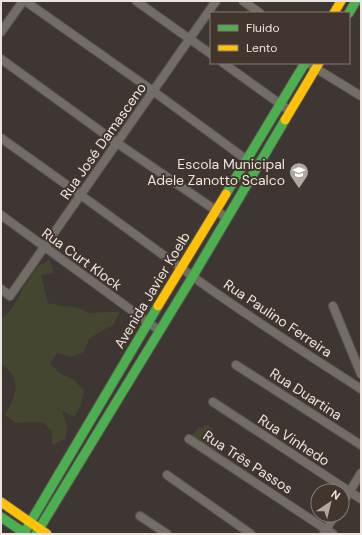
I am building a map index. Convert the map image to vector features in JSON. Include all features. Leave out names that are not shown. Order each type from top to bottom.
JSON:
[{"type":"street","points":[[1,32],[24,1],[153,91],[247,160],[258,166]]},
{"type":"street","points":[[136,1],[210,53]]},
{"type":"street","name":"Rua José Damasceno","points":[[1,289],[10,296],[216,1]]},
{"type":"street","points":[[243,1],[259,12]]},
{"type":"street","points":[[335,12],[342,1]]},
{"type":"street","points":[[350,12],[356,1]]},
{"type":"street","points":[[1,59],[117,143],[227,218]]},
{"type":"street","points":[[224,64],[290,112]]},
{"type":"street","name":"Avenida Javier Koelb","points":[[25,533],[30,522],[181,267],[305,64]]},
{"type":"street","points":[[318,66],[361,96]]},
{"type":"street","name":"Avenida Javier Koelb","points":[[41,532],[318,66]]},
{"type":"street","name":"Rua Paulino Ferreira","points":[[1,138],[261,324],[361,389]]},
{"type":"street","name":"Rua Curt Klock","points":[[1,216],[160,331]]},
{"type":"street","points":[[333,306],[361,374]]},
{"type":"street","name":"Rua Duartina","points":[[236,365],[361,445]]},
{"type":"street","name":"Rua Vinhedo","points":[[213,402],[336,483]]},
{"type":"street","name":"Rua Três Passos","points":[[189,439],[327,532]]},
{"type":"street","points":[[350,492],[361,473]]},
{"type":"street","points":[[167,475],[251,534]]},
{"type":"street","name":"Rua Vinhedo","points":[[350,492],[361,499]]},
{"type":"street","points":[[1,502],[30,522],[41,532]]},
{"type":"street","points":[[9,507],[1,518],[25,533]]},
{"type":"street","points":[[140,516],[167,534]]},
{"type":"green space","points":[[50,260],[54,273],[41,275],[48,303],[76,307],[90,313],[120,312],[113,325],[89,339],[84,352],[71,357],[57,353],[50,364],[61,374],[74,380],[84,391],[81,405],[74,417],[62,411],[67,425],[65,439],[52,445],[52,431],[42,422],[15,423],[5,415],[14,397],[16,388],[12,374],[1,364],[1,319],[10,311],[17,301],[23,288],[38,266]]},
{"type":"green space","points":[[205,425],[210,426],[213,430],[215,436],[214,435],[213,437],[215,441],[213,445],[217,451],[216,453],[194,440],[193,434],[197,428],[203,428]]},
{"type":"traffic: fast","points":[[350,12],[356,1]]},
{"type":"traffic: fast","points":[[226,194],[304,64]]},
{"type":"traffic: fast","points":[[36,534],[193,276],[285,120]]},
{"type":"traffic: fast","points":[[24,533],[158,306]]},
{"type":"traffic: fast","points":[[1,517],[26,534]]},
{"type":"traffic: slow","points":[[335,12],[341,1]]},
{"type":"traffic: slow","points":[[285,120],[318,64]]},
{"type":"traffic: slow","points":[[158,306],[226,194]]},
{"type":"traffic: slow","points":[[1,502],[47,534]]},
{"type":"place","name":"Escola Municipal Adele Zanotto Scalco","points":[[299,189]]}]
